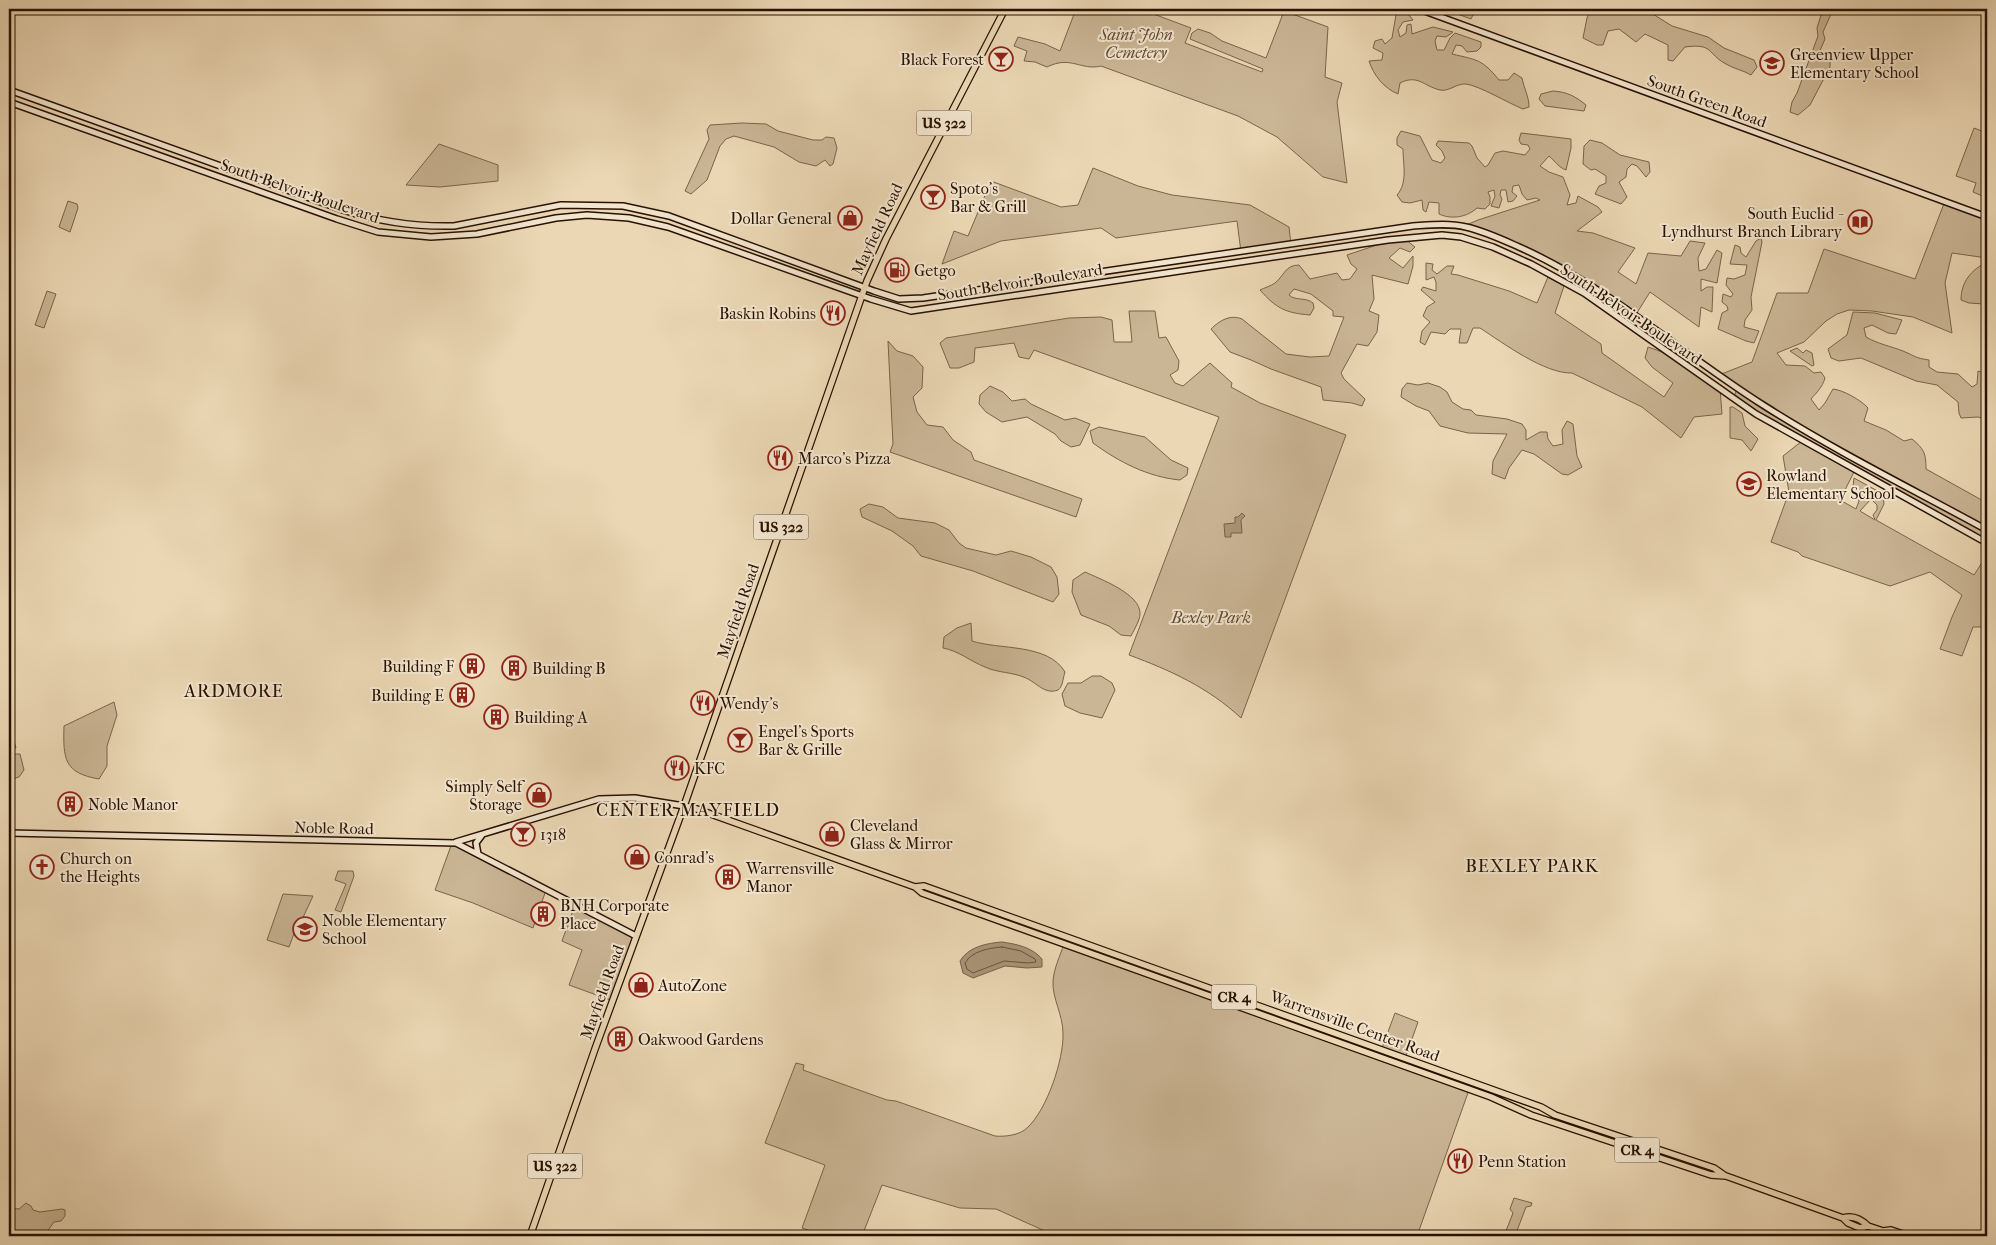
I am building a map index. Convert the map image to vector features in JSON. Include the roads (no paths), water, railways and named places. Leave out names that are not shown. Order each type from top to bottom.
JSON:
[{"type":"main road","name":"Mayfield Road","points":[[530,1236],[684,806],[865,287],[886,239],[1005,9]]},
{"type":"main road","name":"Warrensville Center Road","points":[[684,806],[702,810],[915,887],[922,893],[1492,1097],[1531,1114],[1711,1176],[1728,1177]]},
{"type":"main road","name":"Warrensville Center Road","points":[[915,887],[924,886],[1541,1107],[1555,1115],[1714,1168],[1728,1177],[1843,1218],[1848,1224],[1860,1228],[1868,1226],[1885,1234],[1891,1230],[1909,1236]]},
{"type":"street","name":"South Green Road","points":[[1419,9],[1987,217]]},
{"type":"street","name":"South Belvoir Boulevard","points":[[9,90],[343,210],[384,221],[454,226],[561,205],[623,206],[669,216],[899,299],[924,298],[1413,226],[1434,224],[1464,226],[1499,238],[1544,258],[1603,294],[1762,404],[1820,440],[1987,530]]},
{"type":"street","name":"South Belvoir Boulevard","points":[[9,102],[378,232],[415,236],[457,236],[477,234],[556,218],[586,215],[644,220],[911,311],[1388,240],[1442,235],[1461,237],[1493,247],[1530,264],[1584,294],[1756,414],[1987,543]]},
{"type":"street","name":"Warrensville Center Road","points":[[456,842],[599,799],[635,798],[684,806]]},
{"type":"street","name":"Noble Road","points":[[9,833],[456,842],[636,936]]},
{"type":"street","points":[[479,854],[476,843],[482,835]]},
{"type":"water","points":[[1242,513],[1245,516],[1241,520],[1242,533],[1231,533],[1231,537],[1225,537],[1224,524],[1235,523],[1235,517]]},
{"type":"water","points":[[1002,942],[1018,945],[1034,952],[1042,959],[1042,967],[1005,966],[973,978],[963,973],[960,961],[968,952],[990,943]]},
{"type":"place","name":"Black Forest","points":[[1001,59]]},
{"type":"place","name":"Greenview Upper Elementary School","points":[[1772,63]]},
{"type":"place","name":"Spoto’s Bar & Grill","points":[[933,197]]},
{"type":"place","name":"Dollar General","points":[[850,218]]},
{"type":"place","name":"South Euclid - Lyndhurst Branch Library","points":[[1860,222]]},
{"type":"place","name":"Getgo","points":[[897,270]]},
{"type":"place","name":"Baskin Robins","points":[[833,313]]},
{"type":"place","name":"Marco's Pizza","points":[[780,458]]},
{"type":"place","name":"Rowland Elementary School","points":[[1749,484]]},
{"type":"place","name":"Building F","points":[[472,666]]},
{"type":"place","name":"Building B","points":[[514,668]]},
{"type":"place","name":"Building E","points":[[462,695]]},
{"type":"place","name":"Wendy's","points":[[703,703]]},
{"type":"place","name":"Building A","points":[[496,717]]},
{"type":"place","name":"Engel's Sports Bar & Grille","points":[[740,740]]},
{"type":"place","name":"KFC","points":[[677,768]]},
{"type":"place","name":"Simply Self Storage","points":[[539,795]]},
{"type":"place","name":"Noble Manor","points":[[70,804]]},
{"type":"place","name":"1318","points":[[523,834]]},
{"type":"place","name":"Cleveland Glass & Mirror","points":[[832,834]]},
{"type":"place","name":"Conrad's","points":[[637,857]]},
{"type":"place","name":"Church on the Heights","points":[[42,867]]},
{"type":"place","name":"Warrensville Manor","points":[[728,877]]},
{"type":"place","name":"BNH Corporate Place","points":[[543,914]]},
{"type":"place","name":"Noble Elementary School","points":[[305,929]]},
{"type":"place","name":"AutoZone","points":[[641,985]]},
{"type":"place","name":"Oakwood Gardens","points":[[620,1039]]},
{"type":"place","name":"Penn Station","points":[[1460,1161]]},
{"type":"district","name":"ARDMORE","points":[[234,691]]},
{"type":"district","name":"CENTER MAYFIELD","points":[[688,810]]},
{"type":"district","name":"BEXLEY PARK","points":[[1532,866]]},
{"type":"park label","name":"Saint John Cemetery","points":[[1136,43]]},
{"type":"park label","name":"Bexley Park","points":[[1211,617]]}]
